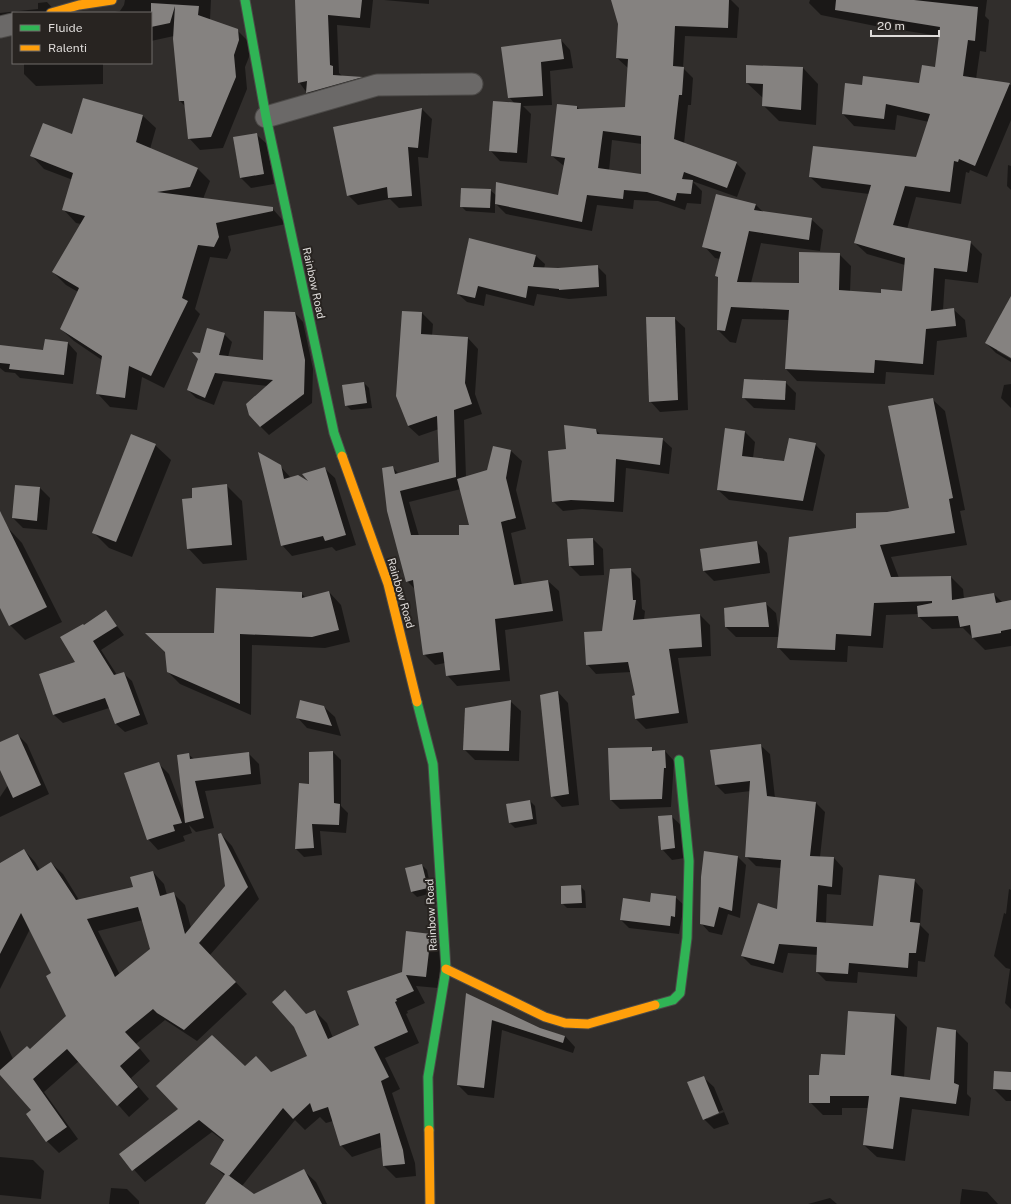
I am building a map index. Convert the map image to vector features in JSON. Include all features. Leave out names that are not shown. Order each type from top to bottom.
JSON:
[{"type":"street","points":[[54,12],[79,5],[112,0]]},
{"type":"street","name":"Rainbow Road","points":[[245,0],[266,117],[334,433],[388,584],[433,764],[446,968],[428,1077],[430,1204]]},
{"type":"street","points":[[0,27],[12,24]]},
{"type":"street","points":[[266,117],[377,85],[472,84]]},
{"type":"street","points":[[446,968],[545,1017],[565,1023],[588,1024],[673,1000],[680,993],[682,985],[688,938],[689,861],[679,760]]},
{"type":"building","points":[[295,0],[362,0],[360,18],[328,15],[330,65],[333,66],[333,75],[363,77],[306,93],[307,81],[298,83]]},
{"type":"building","points":[[611,0],[729,0],[728,28],[675,26],[673,66],[684,67],[682,95],[679,95],[674,139],[737,162],[727,188],[684,172],[682,179],[693,180],[691,194],[677,193],[675,201],[647,192],[624,190],[623,199],[587,195],[582,222],[495,204],[496,182],[558,195],[565,158],[551,156],[557,104],[577,106],[577,109],[625,107],[628,59],[616,58],[618,24]],"holes":[[[603,131],[641,136],[641,174],[598,168]]]},
{"type":"building","points":[[836,0],[914,0],[978,7],[975,41],[968,40],[963,76],[1010,83],[975,166],[959,159],[958,162],[954,161],[950,192],[905,186],[893,225],[971,241],[967,272],[934,268],[931,311],[954,308],[956,326],[926,329],[923,364],[875,360],[874,373],[785,369],[789,310],[731,307],[725,331],[717,330],[718,277],[715,276],[721,252],[702,247],[716,194],[756,204],[754,210],[812,218],[809,240],[749,231],[737,282],[799,283],[799,252],[840,253],[839,290],[881,293],[881,289],[902,291],[905,258],[854,243],[871,185],[809,177],[813,146],[916,157],[930,114],[886,104],[884,119],[842,114],[845,83],[862,85],[863,76],[919,83],[922,65],[935,67],[940,27],[835,10]]},
{"type":"building","points":[[151,3],[199,6],[198,15],[238,29],[239,40],[234,55],[236,77],[211,137],[188,139],[184,101],[179,101],[173,39],[175,6],[170,23],[152,27]]},
{"type":"building","points":[[561,39],[564,59],[541,62],[543,96],[508,98],[501,47]]},
{"type":"building","points":[[746,65],[803,67],[801,110],[762,106],[763,84],[746,83]]},
{"type":"building","points":[[83,98],[143,115],[136,142],[198,168],[190,187],[157,192],[273,207],[273,211],[216,223],[219,237],[214,247],[198,245],[182,298],[188,301],[151,376],[129,366],[125,398],[96,394],[102,356],[60,329],[79,288],[52,272],[85,216],[62,210],[73,173],[30,156],[43,123],[72,134]]},
{"type":"building","points":[[493,101],[521,103],[517,153],[489,151]]},
{"type":"building","points":[[422,108],[418,148],[408,147],[412,196],[388,198],[387,187],[347,196],[333,127]]},
{"type":"building","points":[[257,133],[264,174],[240,178],[233,137]]},
{"type":"building","points":[[461,188],[491,189],[490,208],[460,207]]},
{"type":"building","points":[[469,238],[536,255],[533,267],[558,268],[598,265],[599,287],[559,290],[528,286],[526,298],[478,286],[475,298],[457,294]]},
{"type":"building","points":[[1011,296],[1011,358],[985,343]]},
{"type":"building","points":[[264,311],[295,312],[305,360],[304,394],[260,427],[249,415],[246,404],[273,380],[215,373],[205,398],[187,390],[198,359],[192,352],[200,353],[207,328],[225,333],[219,355],[263,360]]},
{"type":"building","points":[[402,311],[422,312],[421,334],[468,337],[465,383],[472,404],[454,410],[456,477],[400,491],[411,535],[459,535],[459,525],[469,525],[457,479],[487,470],[493,446],[511,450],[506,478],[516,518],[501,522],[514,585],[548,580],[553,611],[495,619],[500,670],[446,676],[443,652],[423,655],[413,580],[406,582],[387,511],[382,468],[393,466],[395,474],[439,462],[437,416],[408,426],[396,396]]},
{"type":"building","points":[[646,317],[675,317],[678,400],[649,402]]},
{"type":"building","points":[[45,339],[68,342],[64,375],[9,369],[10,364],[0,363],[0,345],[43,350]]},
{"type":"building","points":[[744,379],[786,381],[785,400],[742,398]]},
{"type":"building","points":[[364,382],[367,403],[345,406],[342,385]]},
{"type":"building","points":[[933,398],[953,498],[949,499],[955,533],[880,545],[891,577],[951,576],[952,600],[994,593],[996,603],[1011,600],[1011,629],[1001,631],[1001,633],[972,638],[970,625],[960,627],[958,616],[918,617],[917,606],[932,603],[932,601],[874,603],[871,636],[836,634],[835,650],[777,648],[789,537],[856,528],[856,513],[887,512],[909,508],[888,406]]},
{"type":"building","points":[[564,425],[596,429],[597,434],[663,438],[660,465],[616,459],[614,502],[571,500],[552,502],[548,451],[566,449]]},
{"type":"building","points":[[725,428],[745,431],[742,456],[784,461],[789,438],[816,443],[803,501],[717,490]]},
{"type":"building","points":[[131,434],[156,444],[116,542],[92,533]]},
{"type":"building","points":[[258,452],[281,465],[284,479],[298,475],[308,481],[302,474],[325,467],[346,535],[325,541],[323,536],[281,546]]},
{"type":"building","points":[[227,484],[232,545],[187,549],[182,499],[192,498],[192,488]]},
{"type":"building","points":[[15,485],[40,487],[37,521],[12,518]]},
{"type":"building","points":[[0,511],[47,607],[9,626],[0,608]]},
{"type":"building","points":[[593,538],[594,565],[569,566],[567,539]]},
{"type":"building","points":[[757,541],[760,563],[703,571],[700,549]]},
{"type":"building","points":[[631,568],[633,600],[636,600],[633,620],[700,614],[702,647],[669,649],[679,713],[635,719],[632,696],[635,695],[628,662],[586,665],[584,632],[602,631],[610,569]]},
{"type":"building","points":[[216,588],[302,592],[302,598],[329,591],[339,630],[312,637],[240,634],[240,704],[167,672],[165,652],[145,633],[214,633]]},
{"type":"building","points":[[766,602],[769,627],[725,627],[724,608]]},
{"type":"building","points":[[106,610],[117,626],[93,641],[114,675],[124,672],[140,715],[115,724],[105,698],[53,715],[39,674],[75,662],[60,637],[83,624],[84,625]]},
{"type":"building","points":[[558,691],[569,794],[551,797],[540,695]]},
{"type":"building","points":[[300,700],[324,706],[332,726],[296,718]]},
{"type":"building","points":[[511,700],[509,751],[463,750],[465,708]]},
{"type":"building","points":[[18,734],[41,785],[13,798],[0,770],[0,742]]},
{"type":"building","points":[[761,744],[767,796],[816,802],[810,856],[834,857],[832,887],[818,885],[816,922],[873,926],[879,875],[915,879],[910,922],[920,923],[916,953],[909,953],[908,968],[849,963],[848,974],[816,972],[817,947],[779,944],[774,964],[741,956],[758,903],[777,909],[781,860],[745,857],[750,781],[715,785],[710,750]]},
{"type":"building","points":[[652,747],[652,751],[665,750],[666,768],[664,768],[662,799],[610,800],[608,748]]},
{"type":"building","points":[[333,751],[334,803],[340,804],[339,825],[312,824],[314,848],[295,849],[299,783],[309,784],[309,752]]},
{"type":"building","points":[[249,752],[251,774],[195,781],[204,818],[185,823],[177,755],[189,753],[190,759]]},
{"type":"building","points":[[159,762],[182,823],[173,825],[175,831],[147,840],[124,773]]},
{"type":"building","points":[[530,800],[533,819],[509,823],[506,804]]},
{"type":"building","points":[[672,815],[675,848],[661,850],[658,816]]},
{"type":"building","points":[[221,833],[248,887],[199,943],[236,982],[184,1030],[153,1009],[125,1032],[140,1048],[120,1066],[138,1087],[117,1106],[67,1049],[33,1079],[67,1127],[46,1142],[26,1114],[31,1110],[0,1075],[0,1070],[27,1046],[30,1049],[66,1016],[46,976],[51,973],[21,913],[0,954],[0,863],[24,849],[37,871],[51,862],[76,900],[133,887],[130,877],[153,871],[160,896],[174,892],[185,934],[225,886],[218,834]],"holes":[[[138,907],[150,949],[115,977],[87,919]]]},
{"type":"building","points":[[704,851],[738,856],[732,911],[719,907],[714,927],[700,924],[701,877]]},
{"type":"building","points":[[422,864],[428,888],[411,892],[405,868]]},
{"type":"building","points":[[581,885],[582,903],[561,904],[561,886]]},
{"type":"building","points":[[651,893],[676,896],[675,917],[671,916],[670,926],[620,920],[623,898],[650,902]]},
{"type":"building","points":[[406,931],[431,934],[426,977],[406,975],[414,991],[396,999],[397,1001],[395,1002],[408,1032],[374,1047],[389,1077],[381,1081],[403,1150],[405,1164],[383,1166],[380,1133],[340,1146],[328,1107],[313,1112],[310,1103],[293,1119],[283,1108],[229,1176],[254,1194],[304,1169],[322,1204],[205,1204],[225,1174],[210,1164],[224,1140],[199,1120],[132,1171],[119,1154],[178,1109],[156,1086],[212,1035],[245,1066],[256,1056],[271,1072],[307,1056],[294,1027],[272,1002],[285,990],[306,1014],[315,1010],[328,1039],[359,1025],[347,991],[402,972]]},
{"type":"building","points":[[466,993],[540,1028],[565,1036],[563,1043],[492,1020],[484,1088],[457,1085]]},
{"type":"building","points":[[848,1011],[895,1014],[891,1075],[930,1080],[937,1027],[956,1030],[954,1083],[959,1085],[956,1104],[900,1097],[893,1149],[863,1145],[869,1096],[830,1096],[830,1103],[809,1103],[809,1075],[819,1075],[821,1054],[845,1055]]},
{"type":"building","points":[[994,1071],[1011,1072],[1011,1090],[993,1089]]},
{"type":"building","points":[[704,1076],[719,1113],[703,1120],[687,1082]]},
{"type":"traffic: fast","points":[[245,0],[266,117],[334,433],[342,456]]},
{"type":"traffic: fast","points":[[417,702],[433,764],[446,969],[428,1077],[429,1130]]},
{"type":"traffic: fast","points":[[655,1005],[673,1000],[680,993],[687,938],[689,861],[679,760]]},
{"type":"traffic: slow","points":[[54,12],[79,5],[112,0]]},
{"type":"traffic: slow","points":[[342,456],[388,584],[417,702]]},
{"type":"traffic: slow","points":[[446,969],[545,1017],[565,1023],[588,1024],[655,1005]]},
{"type":"traffic: slow","points":[[429,1130],[430,1204]]}]
